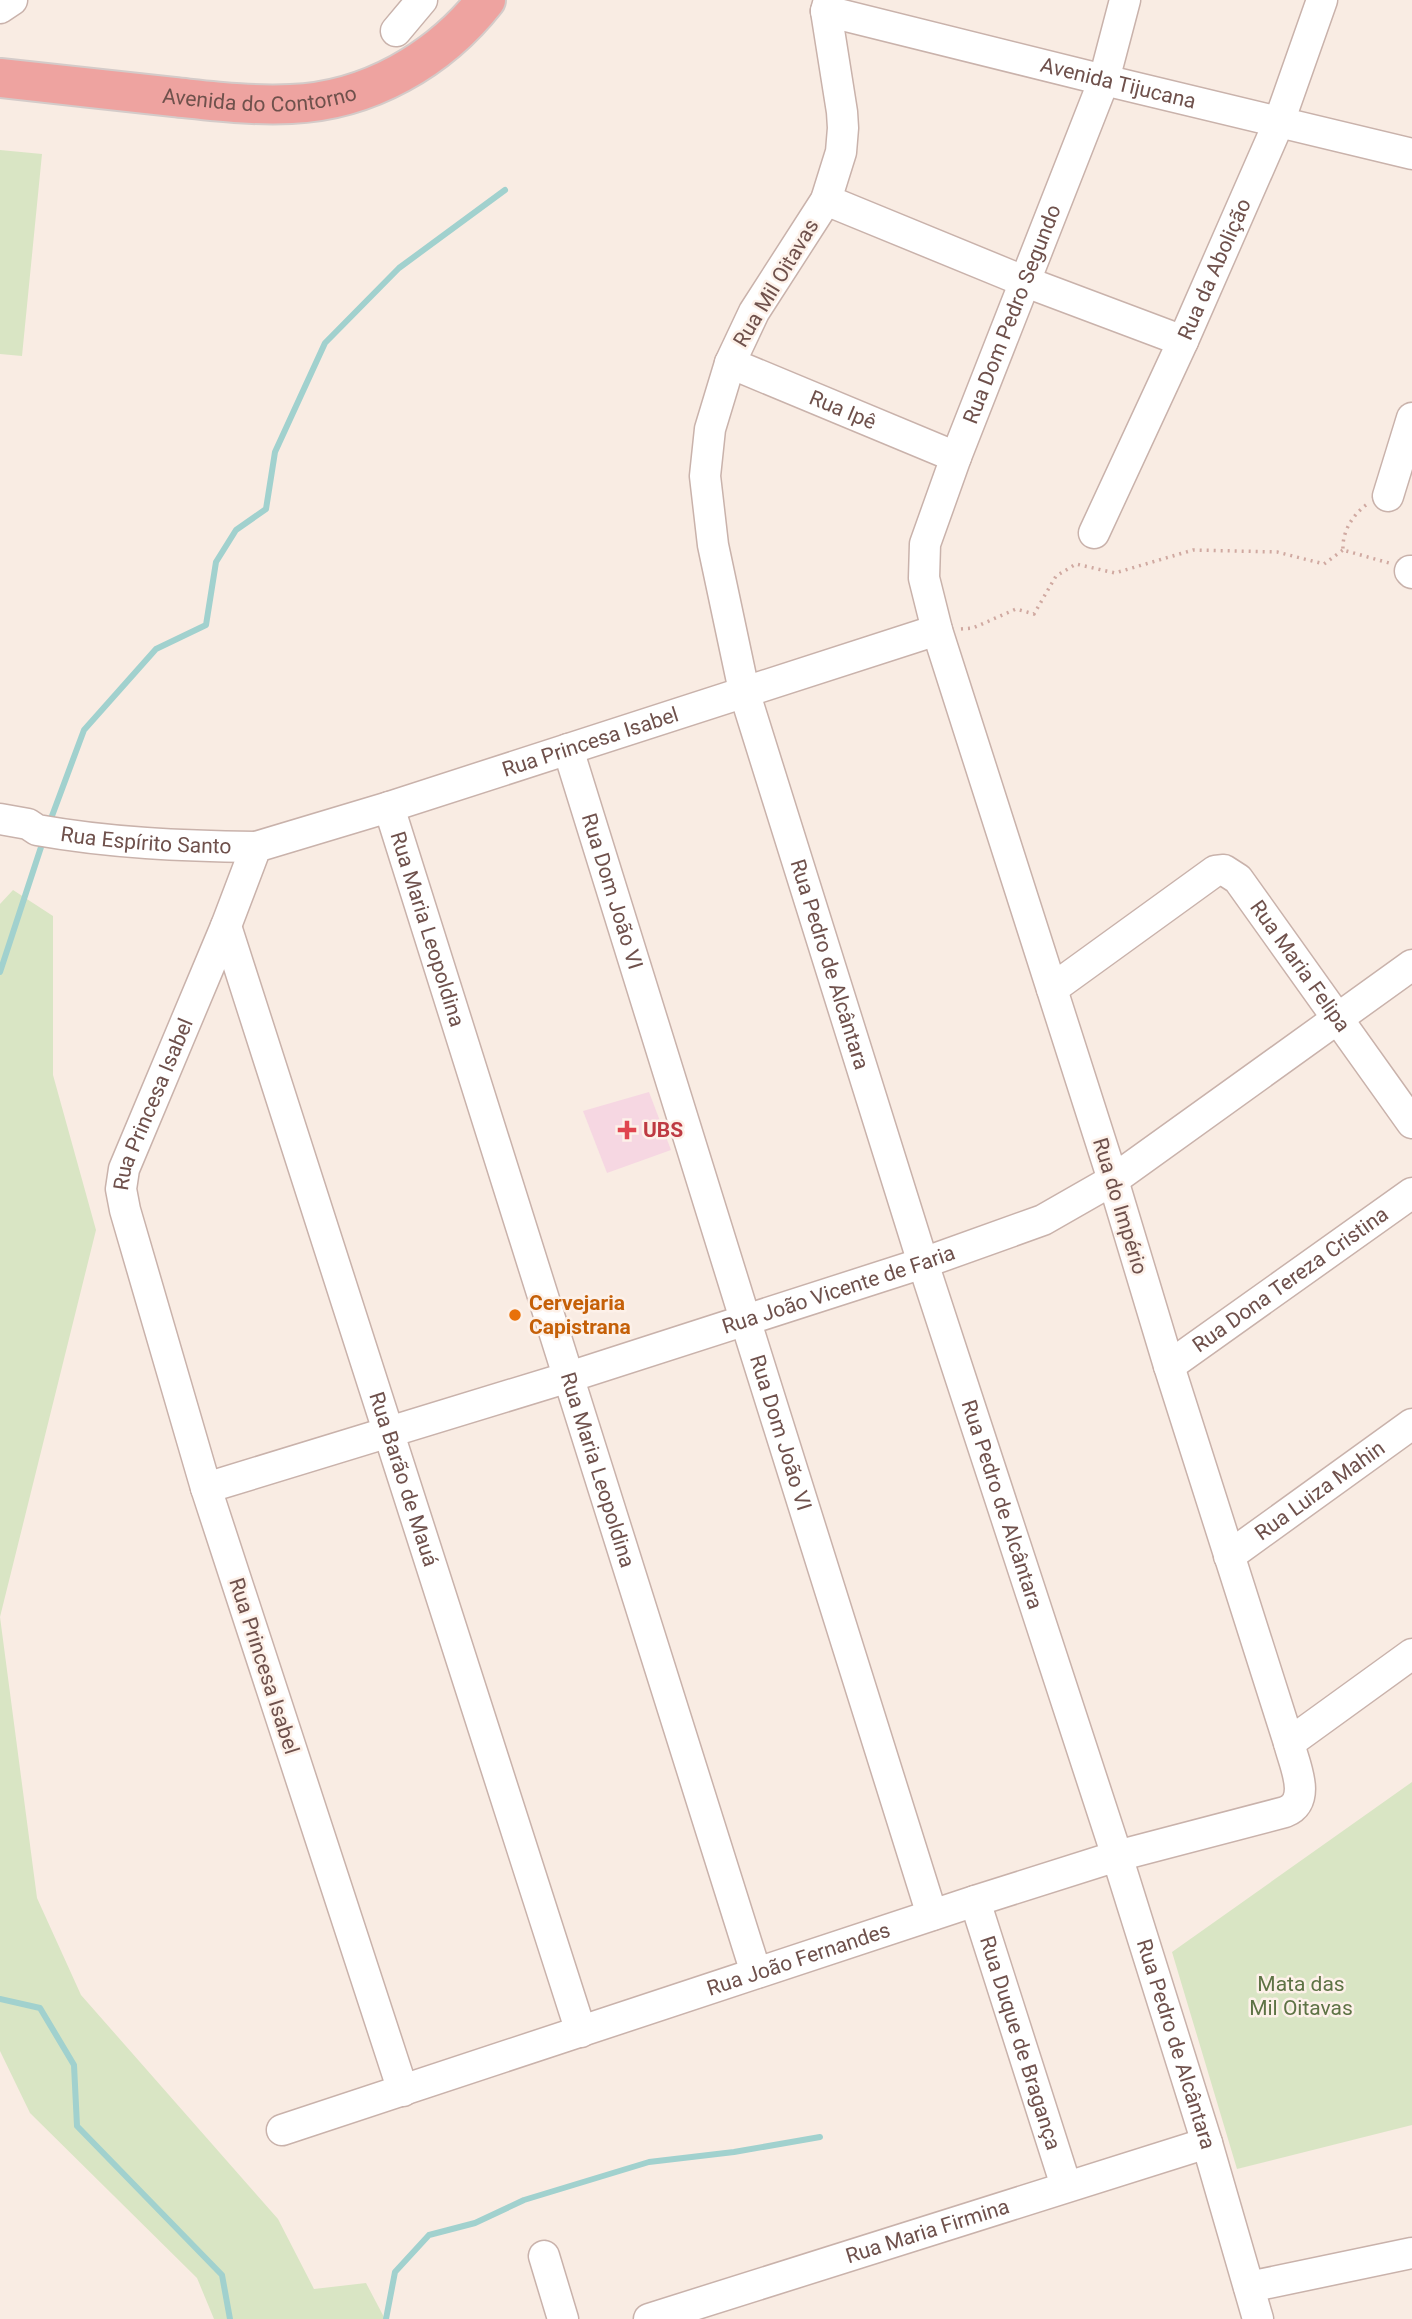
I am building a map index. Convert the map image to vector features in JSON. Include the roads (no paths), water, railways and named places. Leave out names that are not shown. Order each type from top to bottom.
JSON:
[{"type":"highway","name":"Avenida do Contorno","points":[[0,78],[246,104],[292,104],[327,100],[359,92],[430,55],[460,31],[486,0]]},
{"type":"street","points":[[0,8],[12,0]]},
{"type":"street","points":[[396,31],[422,0]]},
{"type":"street","name":"Rua Dom Pedro Segundo","points":[[937,629],[924,578],[925,544],[956,457],[1104,80],[1125,0]]},
{"type":"street","name":"Rua da Abolição","points":[[1094,533],[1183,341],[1279,122],[1322,0]]},
{"type":"street","name":"Avenida Tijucana","points":[[828,6],[1104,80],[1412,153]]},
{"type":"street","name":"Rua Mil Oitavas","points":[[744,691],[713,545],[705,476],[710,429],[730,363],[754,312],[826,200],[838,166],[843,128],[828,6]]},
{"type":"street","points":[[826,200],[1026,282],[1183,341]]},
{"type":"street","name":"Rua Ipê","points":[[730,363],[956,457]]},
{"type":"street","points":[[1388,496],[1412,418]]},
{"type":"street","name":"Rua Princesa Isabel","points":[[403,2091],[206,1488],[125,1210],[121,1183],[124,1169],[226,926],[256,847],[389,807],[937,629]]},
{"type":"street","name":"Rua do Império","points":[[937,629],[1113,1180],[1228,1556],[1289,1742],[1300,1785]]},
{"type":"street","name":"Rua Pedro de Alcântara","points":[[744,691],[923,1263],[1117,1856],[1207,2143],[1258,2319]]},
{"type":"street","name":"Rua Dom João VI","points":[[568,749],[932,1914]]},
{"type":"street","name":"Rua Maria Leopoldina","points":[[389,807],[756,1973]]},
{"type":"street","name":"Rua Espírito Santo","points":[[0,819],[28,824],[47,832],[145,844],[256,847]]},
{"type":"street","name":"Rua Espírito Santo","points":[[0,835],[25,837],[47,832]]},
{"type":"street","name":"Rua Maria Felipa","points":[[1052,989],[1215,871],[1224,870],[1234,875],[1412,1124]]},
{"type":"street","name":"Rua Barão de Mauá","points":[[226,926],[581,2032]]},
{"type":"street","name":"Rua João Vicente de Faria","points":[[206,1488],[569,1377],[923,1263],[1043,1220],[1113,1180],[1412,965]]},
{"type":"street","name":"Rua Dona Tereza Cristina","points":[[1169,1366],[1412,1193]]},
{"type":"street","name":"Rua Luiza Mahin","points":[[1228,1556],[1412,1424]]},
{"type":"street","points":[[1289,1742],[1412,1654]]},
{"type":"street","name":"Rua João Fernandes","points":[[282,2130],[932,1914],[1117,1856],[1289,1811],[1299,1801],[1300,1785]]},
{"type":"street","name":"Rua Duque de Bragança","points":[[975,1901],[1066,2186]]},
{"type":"street","name":"Rua Maria Firmina","points":[[649,2319],[1207,2143]]},
{"type":"street","points":[[1249,2287],[1412,2253]]},
{"type":"street","points":[[544,2256],[563,2319]]},
{"type":"waterway","points":[[49,824],[84,730],[156,649],[206,625],[216,562],[236,530],[266,509],[275,452],[325,343],[399,268],[505,190]]},
{"type":"waterway","points":[[0,972],[44,838]]},
{"type":"waterway","points":[[0,1999],[40,2008],[74,2065],[77,2126],[222,2275],[230,2319]]},
{"type":"waterway","points":[[386,2319],[395,2272],[429,2235],[475,2223],[524,2200],[649,2162],[734,2152],[820,2137]]},
{"type":"place","name":"UBS","points":[[627,1130]]},
{"type":"place","name":"Cervejaria Capistrana","points":[[515,1315]]},
{"type":"park label","name":"Mata das Mil Oitavas","points":[[1301,1996]]}]
